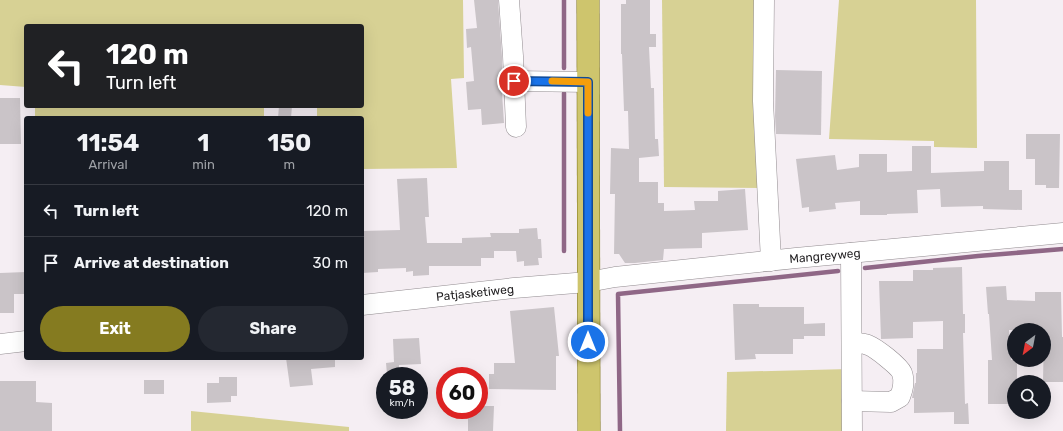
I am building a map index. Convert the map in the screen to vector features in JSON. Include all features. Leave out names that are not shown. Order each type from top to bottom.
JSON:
[{"type":"main road","points":[[588,0],[589,431]]},
{"type":"street","points":[[509,0],[516,127]]},
{"type":"street","points":[[764,0],[763,101],[771,261]]},
{"type":"street","points":[[514,81],[588,82]]},
{"type":"street","name":"Mangreyweg","points":[[588,282],[615,277],[1063,233]]},
{"type":"street","points":[[851,253],[852,431]]},
{"type":"street","name":"Patjasketiweg","points":[[364,305],[514,288],[588,282]]},
{"type":"street","points":[[0,344],[24,341]]},
{"type":"street","points":[[852,343],[868,345],[881,353],[902,372],[904,387],[900,398],[891,402],[852,401]]},
{"type":"shaded area","points":[[0,0],[463,0],[464,78],[451,79],[457,168],[364,169],[364,116],[317,116],[317,108],[364,108],[364,24],[24,24],[24,87],[0,85]]},
{"type":"shaded area","points":[[662,0],[756,0],[759,188],[664,187]]},
{"type":"shaded area","points":[[839,0],[976,0],[977,148],[934,147],[934,141],[829,139]]},
{"type":"shaded area","points":[[35,108],[264,108],[264,116],[35,116]]},
{"type":"shaded area","points":[[849,369],[850,431],[726,431],[727,372]]},
{"type":"shaded area","points":[[191,411],[349,427],[349,431],[191,431]]},
{"type":"building","points":[[474,0],[498,0],[502,57],[504,123],[482,125],[481,109],[468,110],[466,82],[474,81],[471,47],[467,48],[466,29],[477,28]]},
{"type":"building","points":[[626,0],[650,0],[650,34],[656,34],[656,47],[649,47],[651,88],[654,88],[655,139],[658,139],[659,156],[639,158],[639,182],[658,182],[658,203],[664,203],[664,211],[695,210],[694,201],[718,201],[718,191],[745,189],[748,230],[702,233],[702,248],[664,249],[663,260],[635,263],[625,263],[619,254],[614,254],[615,194],[610,194],[611,148],[629,149],[628,111],[624,111],[621,54],[621,4],[626,4]]},
{"type":"building","points":[[776,70],[822,71],[821,135],[776,134]]},
{"type":"building","points":[[0,98],[20,98],[21,144],[0,144]]},
{"type":"building","points":[[279,108],[292,108],[291,116],[278,116]]},
{"type":"building","points":[[1026,134],[1060,134],[1059,188],[1046,188],[1046,185],[1035,185],[1035,159],[1026,159]]},
{"type":"building","points":[[912,146],[931,146],[931,173],[984,171],[984,161],[1009,161],[1009,190],[1022,190],[1022,210],[983,209],[983,206],[941,207],[940,189],[917,190],[918,213],[860,215],[860,201],[835,203],[836,209],[809,212],[809,207],[802,208],[796,159],[835,155],[837,170],[859,167],[859,154],[887,154],[887,172],[912,171]]},
{"type":"building","points":[[427,178],[429,217],[425,217],[427,243],[462,243],[462,238],[491,237],[490,233],[519,233],[519,229],[537,228],[538,239],[541,239],[542,258],[538,258],[539,265],[524,266],[524,261],[517,262],[516,251],[494,251],[494,258],[481,258],[481,266],[429,266],[429,275],[413,276],[413,271],[406,272],[406,268],[378,269],[378,272],[364,273],[364,231],[400,230],[397,179]]},
{"type":"building","points":[[962,267],[963,314],[965,314],[965,333],[963,333],[965,404],[968,403],[969,424],[954,424],[954,412],[914,413],[914,398],[912,398],[916,383],[917,349],[943,349],[943,321],[913,322],[913,338],[881,339],[879,281],[913,281],[913,270],[933,270],[933,268]]},
{"type":"building","points":[[24,272],[24,294],[14,294],[14,313],[0,313],[0,273]]},
{"type":"building","points":[[1006,286],[1007,300],[1035,301],[1035,292],[1061,292],[1063,382],[1051,382],[1051,375],[1043,375],[1043,367],[1051,367],[1051,323],[1007,323],[1007,367],[1017,367],[1017,375],[1007,375],[1007,404],[988,404],[988,360],[992,360],[986,287]]},
{"type":"building","points":[[733,304],[759,304],[759,307],[804,307],[804,324],[825,323],[825,336],[804,336],[804,339],[793,339],[793,354],[755,354],[756,359],[735,360]]},
{"type":"building","points":[[554,307],[559,356],[556,356],[556,390],[489,389],[489,374],[494,374],[494,363],[515,363],[510,311]]},
{"type":"building","points":[[419,338],[421,364],[386,367],[386,363],[394,362],[393,339]]},
{"type":"building","points":[[286,360],[335,360],[335,367],[311,369],[313,385],[290,387]]},
{"type":"building","points":[[219,377],[237,377],[237,396],[231,396],[231,402],[207,403],[207,383],[219,383]]},
{"type":"building","points":[[144,380],[164,380],[164,394],[144,394]]},
{"type":"building","points":[[0,381],[36,381],[36,402],[52,403],[52,431],[0,431]]},
{"type":"building","points":[[488,406],[494,406],[493,431],[468,431],[468,419],[488,419]]},
{"type":"waterway","points":[[564,0],[564,68]]},
{"type":"waterway","points":[[564,93],[564,251]]},
{"type":"waterway","points":[[865,268],[1063,249]]},
{"type":"waterway","points":[[620,431],[618,294],[838,271]]},
{"type":"slow traffic","points":[[552,81],[588,82],[588,113]]},
{"type":"route","points":[[514,81],[588,82],[588,342]]}]
